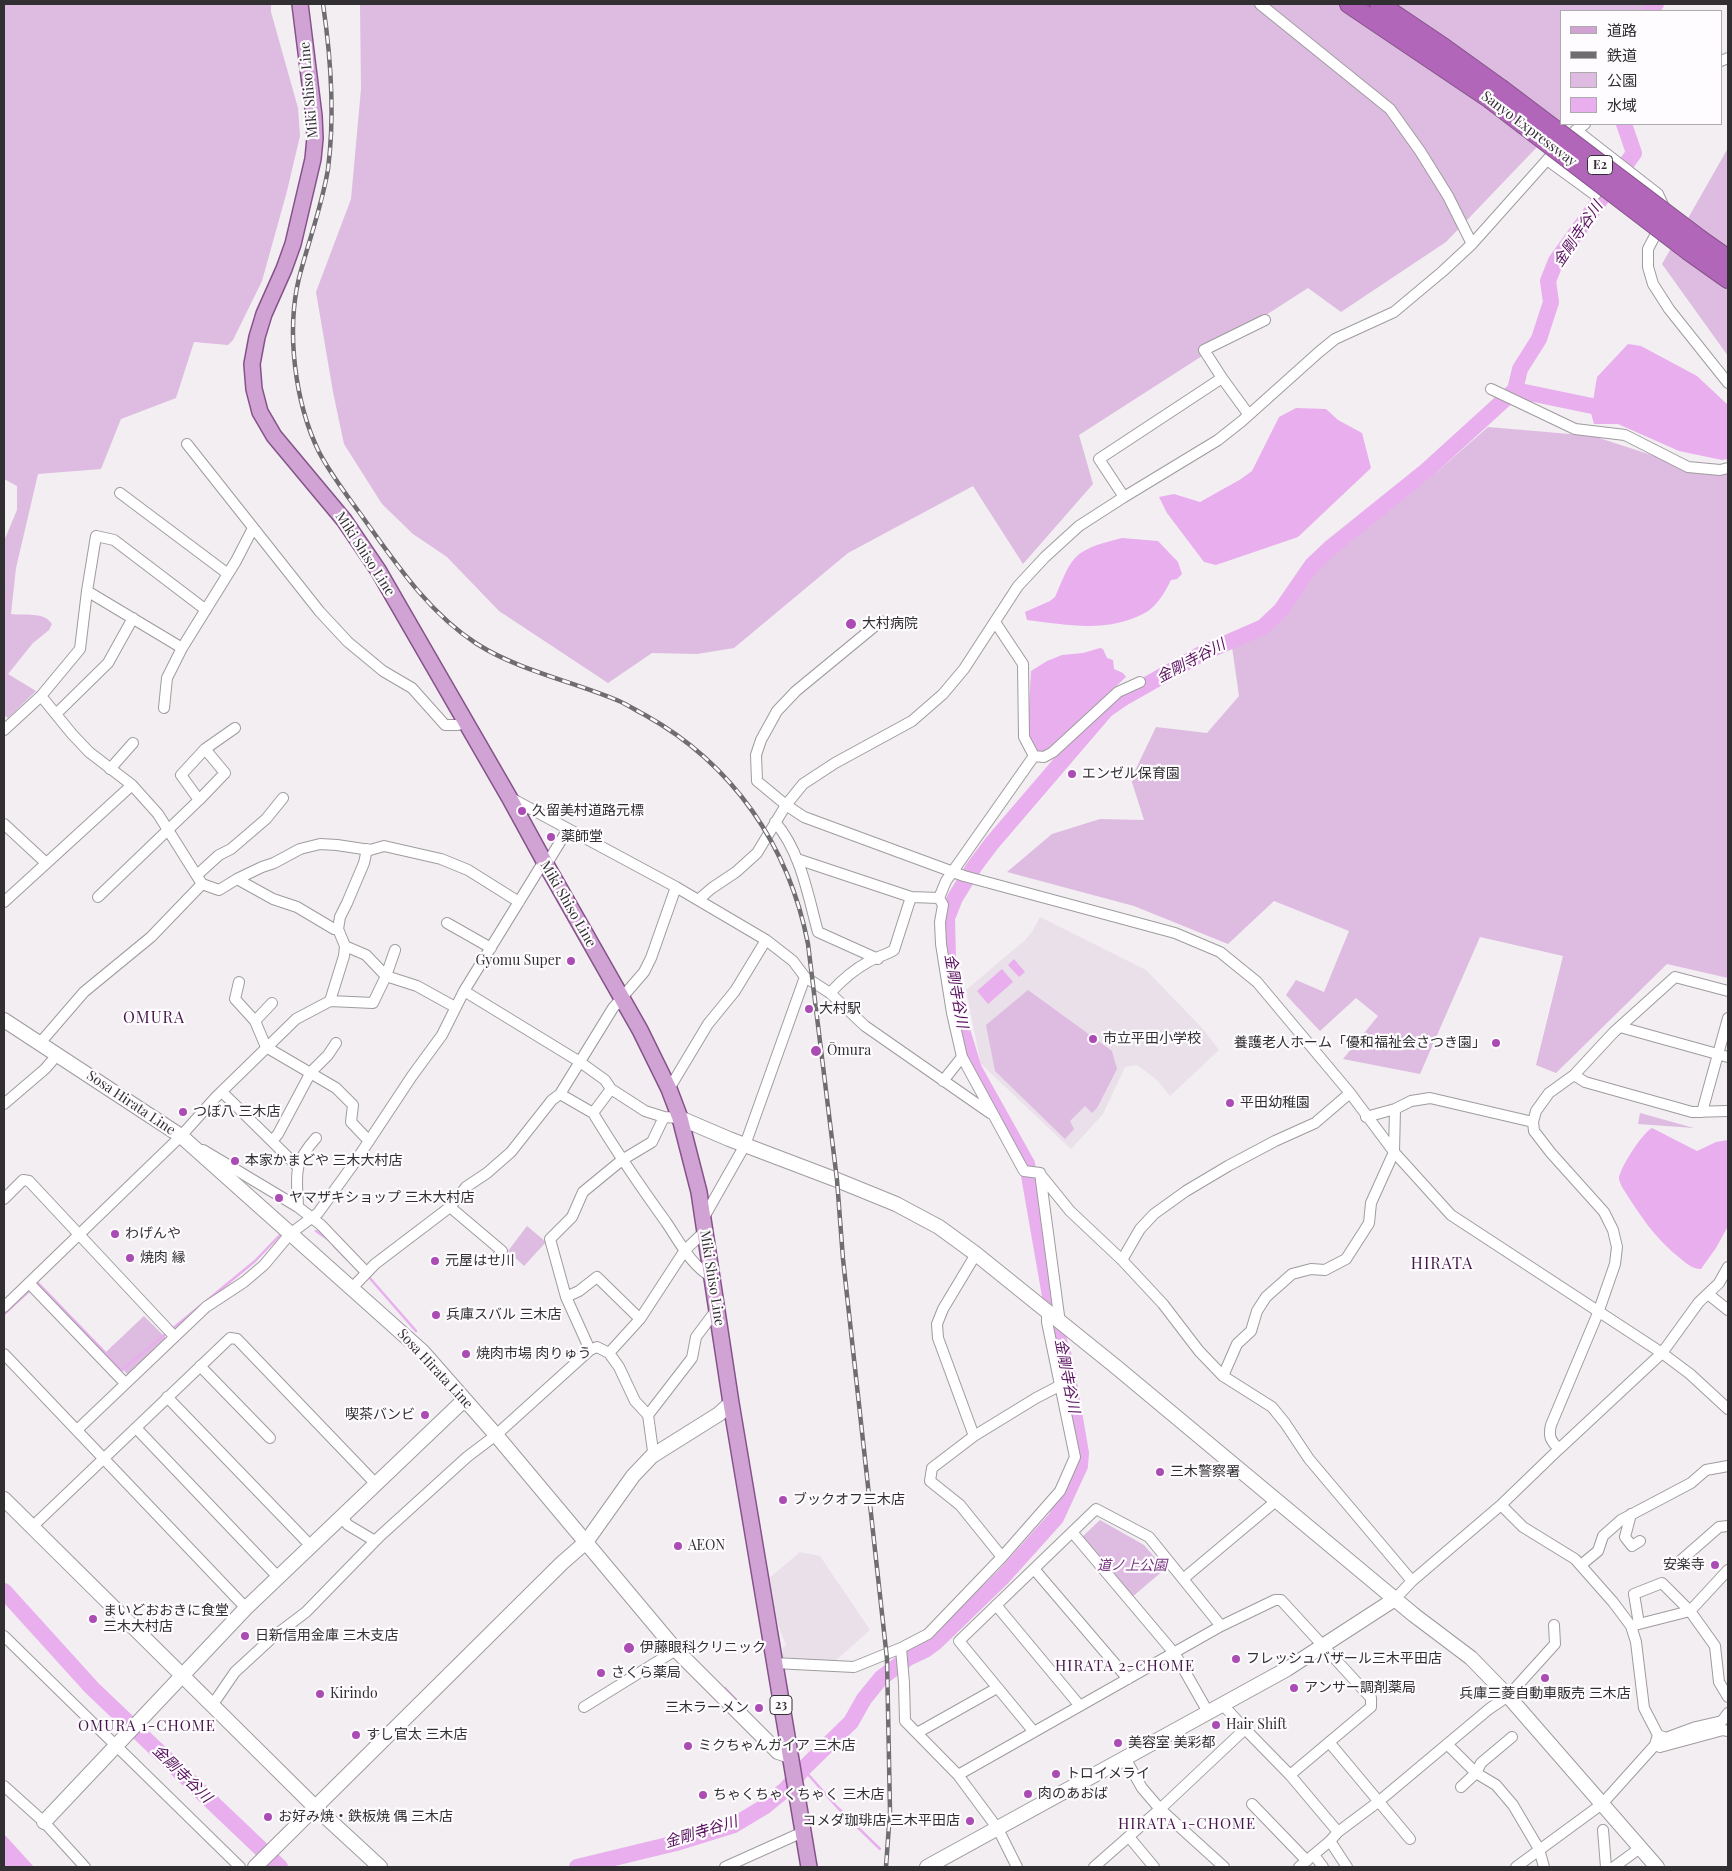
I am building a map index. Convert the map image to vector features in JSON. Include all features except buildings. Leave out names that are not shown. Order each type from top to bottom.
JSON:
[{"type":"highway","name":"Sanyo Expressway","points":[[1349,4],[1495,94]]},
{"type":"highway","name":"Sanyo Expressway","points":[[1379,4],[1443,47],[1495,94],[1695,246],[1728,279]]},
{"type":"highway","name":"Sanyo Expressway","points":[[1695,246],[1728,259]]},
{"type":"main road","name":"Miki Shiso Line","points":[[300,4],[314,116],[315,138],[313,159],[293,244],[264,314],[257,337],[252,364],[254,389],[260,412],[274,436],[363,544],[509,797],[640,1030],[680,1118],[704,1225],[731,1403],[809,1867]]},
{"type":"street","points":[[1260,4],[1390,109],[1420,151],[1448,196],[1472,244]]},
{"type":"street","points":[[698,900],[736,872],[757,853],[786,805],[803,784],[835,763],[912,721],[943,694],[964,669],[1018,586],[1045,557],[1079,526],[1218,440],[1335,340],[1394,312],[1472,244],[1547,160],[1576,130],[1584,125]]},
{"type":"street","points":[[1576,130],[1658,194],[1663,205],[1664,218],[1648,249],[1648,267],[1653,284],[1669,309],[1728,383]]},
{"type":"street","points":[[1547,160],[1595,195],[1616,161]]},
{"type":"street","points":[[1248,415],[1204,350],[1265,320]]},
{"type":"street","points":[[1124,497],[1099,459],[1222,378]]},
{"type":"street","points":[[1491,388],[1575,429],[1625,435],[1688,467],[1720,470],[1728,468]]},
{"type":"street","points":[[187,444],[320,612],[348,642],[384,671],[412,688],[445,725],[458,725],[465,722]]},
{"type":"street","points":[[120,493],[228,574]]},
{"type":"street","points":[[164,708],[167,678],[182,648],[228,574],[253,528]]},
{"type":"street","points":[[4,730],[41,696],[80,650],[86,591],[96,536],[114,540],[206,610]]},
{"type":"street","points":[[86,591],[182,648]]},
{"type":"street","points":[[56,714],[108,663],[133,618]]},
{"type":"street","points":[[881,622],[796,691],[777,711],[761,740],[756,755],[757,781],[804,817],[953,872],[1175,933],[1220,952],[1257,982],[1350,1093],[1394,1152],[1451,1215],[1598,1313],[1662,1353],[1690,1374],[1728,1409]]},
{"type":"street","points":[[995,622],[1023,664],[1025,681],[1024,737],[1034,756]]},
{"type":"street","points":[[1034,756],[1044,757],[1053,752],[1118,692],[1140,682]]},
{"type":"street","points":[[41,696],[89,752],[132,785],[158,814],[200,880],[219,890],[262,866],[274,863],[300,849],[337,845],[367,850],[392,846],[441,859],[468,870],[519,902]]},
{"type":"street","points":[[199,800],[181,775],[205,749],[236,728]]},
{"type":"street","points":[[110,769],[133,743]]},
{"type":"street","points":[[98,897],[169,831],[226,773],[205,749]]},
{"type":"street","points":[[939,898],[946,881],[1034,756]]},
{"type":"street","points":[[4,902],[45,862],[132,785]]},
{"type":"street","points":[[509,797],[676,887],[766,940],[793,961],[805,977],[830,993],[865,1026],[993,1115]]},
{"type":"street","points":[[40,1044],[84,992],[151,937],[219,855],[231,850],[266,819],[283,798]]},
{"type":"street","points":[[775,822],[783,831],[797,859],[818,932],[878,959]]},
{"type":"street","points":[[4,824],[45,862]]},
{"type":"street","points":[[77,1430],[206,1307],[244,1282],[264,1265],[290,1234],[318,1213],[442,1035],[455,1007],[490,948],[568,829]]},
{"type":"street","points":[[330,1001],[344,956],[345,946],[338,929],[340,917],[364,863],[367,850]]},
{"type":"street","points":[[797,859],[911,897],[939,898]]},
{"type":"street","points":[[237,879],[273,899],[296,907],[334,929],[338,929]]},
{"type":"street","points":[[352,1288],[366,1272],[450,1207],[466,1188],[511,1152],[552,1100],[560,1094],[613,1008],[644,972],[651,958],[676,887]]},
{"type":"street","points":[[830,993],[844,979],[869,960],[878,959],[894,950],[911,897]]},
{"type":"street","points":[[939,898],[943,905],[940,922],[945,974],[962,1057],[1024,1171],[1040,1173],[1070,1211],[1122,1260],[1163,1304],[1199,1351],[1223,1376],[1272,1407],[1321,1473],[1412,1582]]},
{"type":"street","points":[[447,923],[490,948]]},
{"type":"street","points":[[668,1089],[708,1024],[735,991],[766,940]]},
{"type":"street","points":[[345,946],[366,955],[386,976],[417,986],[455,1007]]},
{"type":"street","points":[[4,1306],[181,1136],[266,1047],[296,1019],[330,1001],[373,1003],[386,976],[395,950]]},
{"type":"street","points":[[609,1353],[640,1319],[685,1250],[704,1225],[745,1145],[805,977]]},
{"type":"street","points":[[1559,1449],[1551,1441],[1549,1433],[1551,1425],[1598,1313],[1615,1264],[1617,1247],[1613,1230],[1604,1212],[1534,1131],[1533,1122],[1536,1110],[1549,1093],[1574,1076],[1620,1027],[1675,977],[1728,991]]},
{"type":"street","points":[[239,982],[234,999],[255,1021],[266,1047],[336,1088],[353,1105],[351,1122],[369,1141]]},
{"type":"street","points":[[464,991],[580,1062],[605,1080],[612,1089],[645,1111],[664,1117],[680,1118],[896,1204],[939,1227],[976,1254],[1115,1366],[1395,1599],[1471,1658],[1508,1696],[1657,1867]]},
{"type":"street","points":[[255,1021],[272,1002]]},
{"type":"street","points":[[1702,1112],[1723,1056],[1728,1018]]},
{"type":"street","name":"Sosa Hirata Line","points":[[4,1020],[181,1136],[423,1352],[496,1435],[676,1650],[778,1752],[791,1758]]},
{"type":"street","points":[[1620,1027],[1723,1056]]},
{"type":"street","points":[[272,1141],[278,1134],[311,1072],[336,1043]]},
{"type":"street","points":[[4,1104],[45,1069],[58,1054]]},
{"type":"street","points":[[944,1081],[962,1057]]},
{"type":"street","points":[[1574,1076],[1585,1082],[1692,1112],[1728,1111]]},
{"type":"street","points":[[593,1113],[612,1089]]},
{"type":"street","points":[[222,1092],[297,1166]]},
{"type":"street","points":[[1122,1260],[1140,1229],[1162,1208],[1228,1166],[1275,1141],[1315,1123],[1350,1093]]},
{"type":"street","points":[[560,1094],[593,1113],[622,1160],[685,1250],[702,1272],[712,1277]]},
{"type":"street","points":[[1366,1116],[1395,1108],[1411,1101],[1430,1098],[1533,1122]]},
{"type":"street","points":[[1223,1376],[1237,1344],[1251,1331],[1257,1311],[1266,1297],[1292,1274],[1310,1269],[1325,1270],[1346,1259],[1369,1223],[1371,1203],[1394,1152],[1395,1108]]},
{"type":"street","points":[[590,1350],[566,1297],[550,1239],[572,1216],[583,1192],[622,1160],[652,1142],[664,1117]]},
{"type":"street","points":[[181,1136],[298,1207],[321,1225],[366,1272]]},
{"type":"street","points":[[298,1207],[297,1166],[304,1152],[316,1138]]},
{"type":"street","points":[[1040,1173],[1060,1323]]},
{"type":"street","points":[[4,1199],[23,1180],[29,1182],[174,1336]]},
{"type":"street","points":[[450,1207],[502,1251],[495,1260]]},
{"type":"street","points":[[974,1436],[938,1338],[937,1324],[943,1310],[976,1254]]},
{"type":"street","points":[[928,1867],[1222,1704],[1324,1645],[1395,1599],[1501,1505],[1662,1353],[1699,1302],[1719,1283],[1728,1267]]},
{"type":"street","points":[[566,1297],[579,1291],[597,1277],[640,1319]]},
{"type":"street","points":[[29,1283],[125,1383]]},
{"type":"street","points":[[1708,1294],[1728,1310]]},
{"type":"street","points":[[648,1415],[692,1358],[696,1337],[717,1309]]},
{"type":"street","points":[[774,1663],[854,1667],[901,1648],[928,1634],[1002,1557],[1060,1491],[1075,1457],[1047,1322],[1048,1312]]},
{"type":"street","points":[[32,1527],[230,1338],[237,1339],[376,1484]]},
{"type":"street","points":[[213,1704],[235,1672],[273,1637],[306,1612],[374,1541],[467,1457],[496,1435],[590,1350],[597,1346],[609,1353],[620,1367],[635,1401],[648,1415],[652,1456]]},
{"type":"street","points":[[4,1354],[246,1608]]},
{"type":"street","points":[[200,1366],[270,1438]]},
{"type":"street","points":[[1002,1557],[960,1505],[930,1481],[932,1468],[974,1436],[1061,1385]]},
{"type":"street","points":[[167,1397],[310,1546]]},
{"type":"street","points":[[44,1822],[246,1608],[464,1400]]},
{"type":"street","points":[[255,1867],[562,1563],[586,1542],[633,1476],[652,1456],[719,1414],[731,1403]]},
{"type":"street","points":[[136,1428],[278,1577]]},
{"type":"street","points":[[1581,1565],[1598,1551],[1603,1536],[1621,1520],[1691,1483],[1706,1470],[1728,1466]]},
{"type":"street","points":[[4,1499],[315,1807],[380,1867]]},
{"type":"street","points":[[1183,1579],[1276,1501]]},
{"type":"street","points":[[1501,1505],[1523,1527],[1575,1559],[1635,1625]]},
{"type":"street","points":[[1034,1732],[959,1641],[1096,1509],[1149,1537],[1221,1626]]},
{"type":"street","points":[[1631,1514],[1625,1537],[1632,1546],[1640,1540]]},
{"type":"street","points":[[341,1516],[348,1525],[374,1541]]},
{"type":"street","points":[[1679,1562],[1719,1527],[1728,1526]]},
{"type":"street","points":[[1072,1532],[1175,1654],[1208,1712]]},
{"type":"street","points":[[1034,1569],[1128,1679]]},
{"type":"street","points":[[1635,1625],[1690,1611],[1728,1570]]},
{"type":"street","points":[[1728,1697],[1718,1682],[1715,1646],[1690,1611],[1662,1582],[1634,1594],[1636,1642],[1644,1708],[1660,1747],[1723,1730],[1728,1731]]},
{"type":"street","points":[[958,1775],[1175,1654],[1221,1626],[1275,1600],[1281,1600],[1371,1698],[1371,1707],[1290,1775]]},
{"type":"street","points":[[996,1605],[1080,1706]]},
{"type":"street","points":[[1307,1861],[1338,1832],[1378,1802],[1489,1709],[1508,1696],[1555,1644],[1554,1624]]},
{"type":"street","points":[[4,1636],[240,1867]]},
{"type":"street","points":[[901,1648],[905,1721],[958,1775],[998,1829],[1017,1867]]},
{"type":"street","points":[[584,1707],[676,1650]]},
{"type":"street","points":[[917,1733],[997,1688]]},
{"type":"street","points":[[1222,1704],[1290,1775],[1338,1832]]},
{"type":"street","points":[[1516,1867],[1602,1804],[1656,1740],[1722,1721],[1728,1713]]},
{"type":"street","points":[[1094,1867],[1160,1809],[1245,1729]]},
{"type":"street","points":[[1461,1787],[1476,1773],[1481,1763],[1512,1737]]},
{"type":"street","points":[[1329,1742],[1410,1839]]},
{"type":"street","points":[[1447,1744],[1476,1773],[1496,1786],[1513,1805],[1539,1850],[1544,1867]]},
{"type":"street","points":[[1125,1758],[1142,1788],[1160,1809],[1224,1867]]},
{"type":"street","points":[[4,1786],[44,1822],[85,1867]]},
{"type":"street","points":[[1252,1804],[1307,1861],[1322,1867]]},
{"type":"street","points":[[1603,1830],[1606,1867]]},
{"type":"street","points":[[725,1867],[803,1832]]},
{"type":"street","points":[[1129,1837],[1154,1867]]},
{"type":"street","points":[[1330,1841],[1346,1867]]},
{"type":"street","points":[[1614,1867],[1640,1848]]},
{"type":"shaded area","name":"市立平田小学校","points":[[1040,917],[1146,970],[1203,1029],[1219,1050],[1170,1096],[1157,1080],[1137,1065],[1125,1067],[1103,1114],[1071,1149],[981,1064],[966,990],[1024,941],[1032,932]]},
{"type":"shaded area","points":[[800,1552],[820,1556],[870,1630],[834,1662],[782,1657],[783,1647],[786,1645],[772,1609],[768,1579]]},
{"type":"green space","points":[[4,4],[271,4],[271,12],[298,108],[300,136],[262,281],[233,340],[228,345],[194,342],[176,398],[121,419],[101,469],[38,474],[16,568],[11,614],[44,617],[52,624],[49,630],[33,643],[8,674],[36,691],[8,718],[4,715],[4,541],[17,510],[17,486],[4,479]]},
{"type":"green space","points":[[360,4],[1653,4],[1649,10],[1560,10],[1560,123],[1446,242],[1341,312],[1308,288],[1079,435],[1093,484],[1023,564],[973,486],[848,553],[734,648],[697,654],[652,653],[608,683],[499,611],[447,557],[413,534],[382,504],[344,444],[316,292],[351,199],[361,89]]},
{"type":"green space","points":[[1728,148],[1728,356],[1662,264]]},
{"type":"green space","points":[[1488,427],[1593,436],[1713,475],[1728,473],[1728,978],[1667,964],[1556,1073],[1536,1065],[1563,956],[1480,937],[1420,1074],[1343,1059],[1378,1016],[1356,998],[1320,1031],[1286,995],[1296,980],[1324,992],[1349,931],[1274,901],[1228,944],[1134,906],[1007,872],[1052,834],[1100,819],[1144,820],[1131,779],[1156,727],[1207,733],[1239,696],[1232,647],[1282,619],[1318,566],[1438,471]]},
{"type":"green space","points":[[1028,990],[1112,1051],[1117,1069],[1097,1108],[1092,1113],[1085,1106],[1070,1121],[1074,1129],[1065,1139],[995,1071],[986,1025]]},
{"type":"green space","points":[[1640,1113],[1694,1128],[1638,1124]]},
{"type":"green space","points":[[527,1226],[546,1242],[524,1266],[508,1251]]},
{"type":"green space","points":[[144,1316],[165,1337],[166,1344],[130,1377],[106,1352]]},
{"type":"green space","name":"道ノ上公園","points":[[1100,1520],[1144,1545],[1165,1569],[1131,1598],[1082,1537]]},
{"type":"water","points":[[1628,344],[1641,346],[1697,376],[1728,405],[1728,459],[1722,460],[1679,451],[1618,424],[1594,424],[1591,413],[1597,377]]},
{"type":"water","points":[[1296,408],[1326,409],[1338,420],[1362,433],[1371,468],[1298,537],[1216,565],[1204,562],[1167,513],[1159,497],[1174,494],[1200,502],[1241,479],[1252,471],[1279,417]]},
{"type":"water","points":[[1122,538],[1158,541],[1178,562],[1182,574],[1177,579],[1171,580],[1152,608],[1134,618],[1107,625],[1080,626],[1027,620],[1025,612],[1055,597],[1069,566],[1075,558],[1085,550]]},
{"type":"water","points":[[1100,648],[1103,649],[1107,658],[1113,660],[1114,669],[1123,673],[1126,677],[1048,749],[1043,752],[1036,751],[1028,728],[1031,671],[1047,661],[1062,655],[1083,653]]},
{"type":"water","points":[[1014,959],[1025,972],[1019,977],[1008,965]]},
{"type":"water","points":[[1002,969],[1013,982],[988,1004],[977,991]]},
{"type":"water","points":[[1652,1128],[1697,1151],[1716,1142],[1728,1140],[1728,1226],[1716,1248],[1701,1269],[1688,1264],[1655,1235],[1619,1181],[1620,1174],[1627,1160],[1643,1136]]},
{"type":"water","points":[[4,1834],[34,1867],[4,1867]]},
{"type":"waterway","name":"金剛寺谷川","points":[[1651,10],[1656,4]]},
{"type":"waterway","name":"金剛寺谷川","points":[[577,1867],[676,1843],[734,1825],[764,1807],[786,1789],[803,1769],[851,1722],[864,1699],[881,1678],[908,1658],[936,1642],[1003,1577],[1056,1518],[1080,1466],[1081,1453],[1065,1360],[1056,1330],[1027,1164],[974,1069],[959,1020],[948,959],[947,918],[955,898],[974,867],[992,843],[1106,710],[1125,697],[1201,654],[1263,627],[1281,610],[1312,565],[1330,548],[1427,470],[1515,390],[1520,369],[1539,339],[1551,302],[1548,281],[1556,261],[1634,153],[1624,125]]},
{"type":"waterway","points":[[1515,390],[1592,406]]},
{"type":"waterway","points":[[316,1231],[329,1240]]},
{"type":"waterway","points":[[204,1303],[255,1261],[281,1234]]},
{"type":"waterway","points":[[334,1246],[348,1260]]},
{"type":"waterway","points":[[368,1276],[416,1331]]},
{"type":"waterway","points":[[34,1286],[38,1283],[122,1370],[167,1333]]},
{"type":"waterway","points":[[4,1314],[30,1290]]},
{"type":"waterway","points":[[171,1330],[200,1306]]},
{"type":"waterway","name":"金剛寺谷川","points":[[4,1591],[92,1688],[280,1867]]},
{"type":"waterway","points":[[725,1688],[745,1709]]},
{"type":"waterway","points":[[798,1763],[837,1807],[880,1849]]},
{"type":"railway","points":[[323,4],[331,86],[330,149],[322,197],[299,278],[293,321],[293,344],[299,390],[304,412],[319,452],[338,483],[398,566],[426,600],[459,631],[477,644],[511,661],[626,704],[676,735],[705,758],[730,783],[752,811],[771,841],[787,874],[799,908],[808,944],[837,1180],[843,1259],[887,1659],[890,1811],[886,1867]]},
{"type":"place","name":"大村病院","points":[[851,624]]},
{"type":"place","name":"エンゼル保育園","points":[[1072,774]]},
{"type":"place","name":"久留美村道路元標","points":[[522,811]]},
{"type":"place","name":"薬師堂","points":[[551,837]]},
{"type":"place","name":"Gyomu Super","points":[[571,961]]},
{"type":"place","name":"大村駅","points":[[809,1009]]},
{"type":"place","name":"市立平田小学校","points":[[1093,1039]]},
{"type":"place","name":"養護老人ホーム「優和福祉会さつき園」","points":[[1496,1043]]},
{"type":"place","name":"Ōmura","points":[[816,1051]]},
{"type":"place","name":"平田幼稚園","points":[[1230,1103]]},
{"type":"place","name":"つぼ八 三木店","points":[[183,1112]]},
{"type":"place","name":"本家かまどや 三木大村店","points":[[235,1161]]},
{"type":"place","name":"ヤマザキショップ 三木大村店","points":[[279,1198]]},
{"type":"place","name":"わげんや","points":[[115,1234]]},
{"type":"place","name":"焼肉 縁","points":[[130,1258]]},
{"type":"place","name":"元屋はせ川","points":[[435,1261]]},
{"type":"place","name":"兵庫スバル 三木店","points":[[436,1315]]},
{"type":"place","name":"焼肉市場 肉りゅう","points":[[466,1354]]},
{"type":"place","name":"喫茶バンビ","points":[[425,1415]]},
{"type":"place","name":"三木警察署","points":[[1160,1472]]},
{"type":"place","name":"ブックオフ三木店","points":[[783,1500]]},
{"type":"place","name":"AEON","points":[[678,1546]]},
{"type":"place","name":"安楽寺","points":[[1715,1565]]},
{"type":"place","name":"まいどおおきに食堂 三木大村店","points":[[93,1619]]},
{"type":"place","name":"日新信用金庫 三木支店","points":[[245,1636]]},
{"type":"place","name":"伊藤眼科クリニック","points":[[629,1648]]},
{"type":"place","name":"フレッシュバザール三木平田店","points":[[1236,1659]]},
{"type":"place","name":"さくら薬局","points":[[601,1673]]},
{"type":"place","name":"兵庫三菱自動車販売 三木店","points":[[1545,1678]]},
{"type":"place","name":"アンサー調剤薬局","points":[[1294,1688]]},
{"type":"place","name":"Kirindo","points":[[320,1694]]},
{"type":"place","name":"三木ラーメン","points":[[759,1708]]},
{"type":"place","name":"Hair Shift","points":[[1216,1725]]},
{"type":"place","name":"すし官太 三木店","points":[[356,1735]]},
{"type":"place","name":"美容室 美彩都","points":[[1118,1743]]},
{"type":"place","name":"ミクちゃんガイア 三木店","points":[[688,1746]]},
{"type":"place","name":"トロイメライ","points":[[1056,1774]]},
{"type":"place","name":"肉のあおば","points":[[1028,1794]]},
{"type":"place","name":"ちゃくちゃくちゃく 三木店","points":[[703,1795]]},
{"type":"place","name":"お好み焼・鉄板焼 偶 三木店","points":[[268,1817]]},
{"type":"place","name":"コメダ珈琲店 三木平田店","points":[[970,1821]]},
{"type":"district","name":"OMURA","points":[[154,1018]]},
{"type":"district","name":"HIRATA","points":[[1442,1264]]},
{"type":"district","name":"HIRATA 2-CHOME","points":[[1125,1666]]},
{"type":"district","name":"OMURA 1-CHOME","points":[[147,1726]]},
{"type":"district","name":"HIRATA 1-CHOME","points":[[1187,1824]]}]
